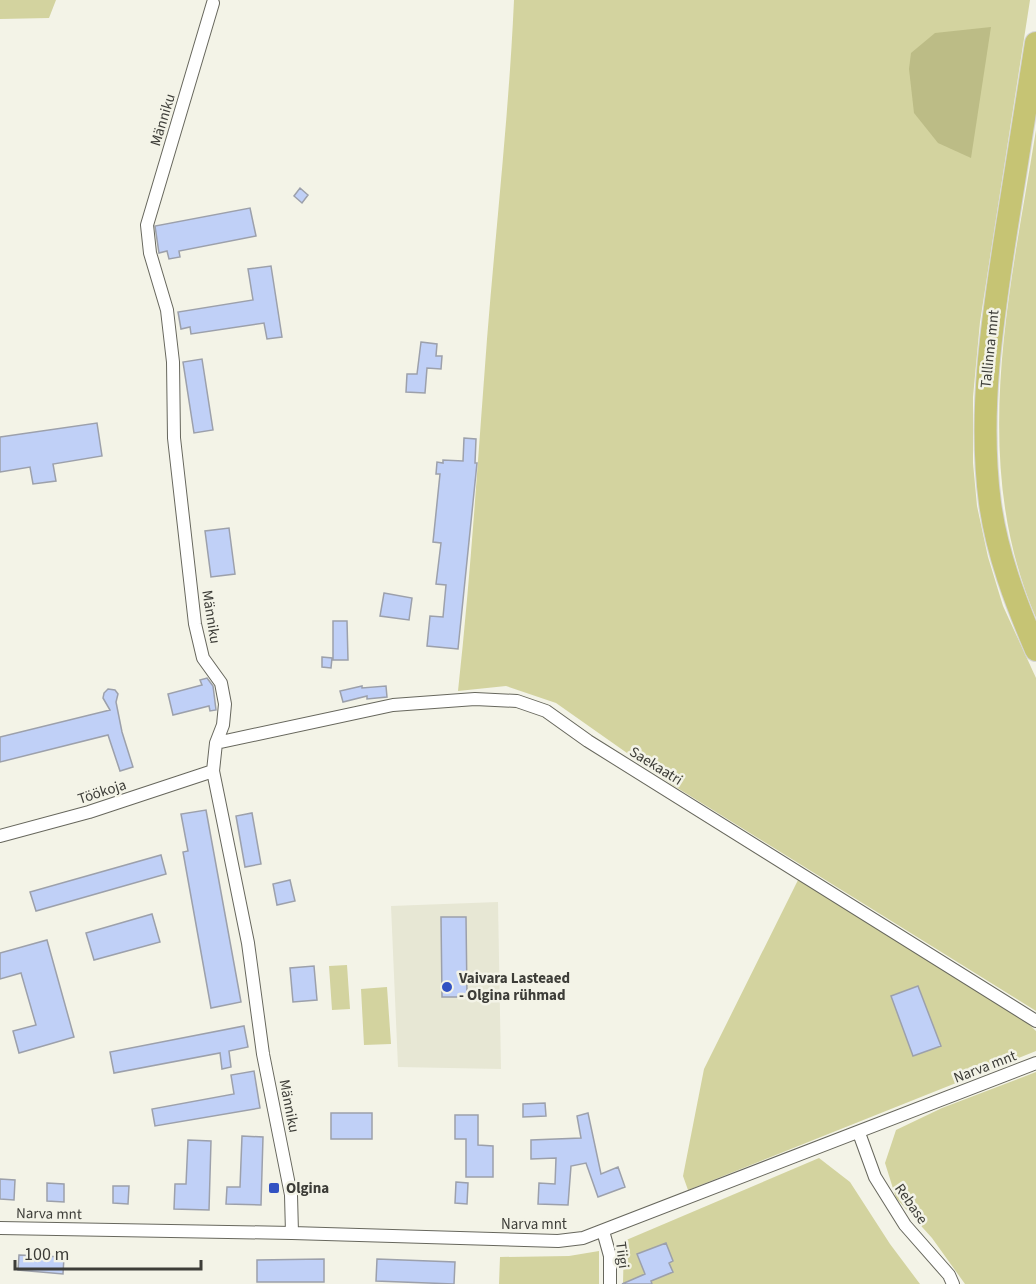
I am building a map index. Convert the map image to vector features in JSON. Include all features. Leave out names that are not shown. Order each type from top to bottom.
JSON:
[{"type":"highway","name":"Tallinna mnt","points":[[1036,44],[994,310],[985,401],[986,459],[992,514],[1001,557],[1036,650]]},
{"type":"street","name":"Männiku","points":[[213,3],[147,225],[146,235],[167,310],[172,362],[174,438],[195,624],[203,658],[221,683],[225,704],[223,725],[216,743],[213,771],[248,942],[263,1054],[291,1195],[292,1233]]},
{"type":"street","name":"Saekaatri","points":[[216,743],[393,705],[475,699],[517,701],[546,711],[588,741],[1036,1021]]},
{"type":"street","name":"Töökoja","points":[[0,837],[89,812],[213,771]]},
{"type":"street","name":"Narva mnt","points":[[0,1228],[292,1233],[558,1241],[583,1238],[1036,1063]]},
{"type":"street","name":"Rebase","points":[[859,1133],[875,1177],[905,1225],[949,1275],[953,1284]]},
{"type":"street","name":"Tiigi","points":[[603,1231],[610,1256],[610,1284]]},
{"type":"shaded area","name":"Vaivara Lasteaed - Olgina rühmad","points":[[498,902],[501,1069],[398,1067],[391,906]]},
{"type":"green space","points":[[0,0],[56,0],[49,18],[0,19]]},
{"type":"green space","points":[[514,0],[1030,0],[980,322],[973,397],[973,463],[977,506],[988,557],[1003,606],[1036,678],[1036,1011],[671,784],[556,703],[506,686],[458,691],[471,559]]},
{"type":"green space","points":[[991,27],[971,158],[938,143],[914,113],[909,69],[911,53],[935,33]]},
{"type":"green space","points":[[1036,130],[1036,618],[1015,559],[1004,498],[999,438],[1001,376],[1007,315]]},
{"type":"green space","points":[[799,878],[1024,1020],[1036,1031],[1036,1051],[688,1190],[683,1176],[704,1069]]},
{"type":"green space","points":[[347,965],[350,1009],[332,1010],[329,966]]},
{"type":"green space","points":[[387,987],[391,1044],[364,1045],[361,989]]},
{"type":"green space","points":[[1036,1072],[1036,1284],[965,1284],[932,1238],[896,1198],[885,1163],[896,1130],[942,1108]]},
{"type":"green space","points":[[819,1158],[850,1182],[890,1244],[920,1284],[623,1284],[624,1241]]},
{"type":"green space","points":[[599,1251],[599,1284],[499,1284],[500,1257],[569,1256]]},
{"type":"building","points":[[300,188],[308,195],[302,203],[294,196]]},
{"type":"building","points":[[250,208],[256,236],[179,251],[180,257],[169,259],[167,251],[159,253],[155,226]]},
{"type":"building","points":[[271,266],[282,337],[267,339],[264,323],[191,334],[190,327],[181,329],[178,312],[253,300],[248,269]]},
{"type":"building","points":[[421,342],[437,344],[436,356],[442,356],[441,369],[427,368],[425,393],[406,392],[407,374],[417,374]]},
{"type":"building","points":[[202,359],[213,430],[194,433],[183,362]]},
{"type":"building","points":[[97,423],[102,456],[53,464],[56,481],[33,484],[30,467],[0,472],[0,437]]},
{"type":"building","points":[[464,438],[476,439],[475,463],[477,463],[458,649],[427,646],[430,616],[443,617],[446,585],[436,584],[441,543],[433,542],[440,474],[436,474],[437,462],[463,461]]},
{"type":"building","points":[[229,528],[235,574],[211,577],[205,531]]},
{"type":"building","points":[[384,593],[412,598],[409,620],[380,616]]},
{"type":"building","points":[[333,621],[347,621],[348,660],[333,660]]},
{"type":"building","points":[[322,657],[332,658],[331,668],[322,667]]},
{"type":"building","points":[[207,678],[213,686],[216,710],[210,711],[209,706],[173,715],[168,694],[202,685],[200,680]]},
{"type":"building","points":[[362,686],[362,688],[386,686],[387,697],[367,699],[367,696],[343,702],[340,691]]},
{"type":"building","points":[[108,689],[115,690],[118,694],[116,702],[122,732],[133,767],[120,771],[108,735],[0,762],[0,737],[110,710],[103,698]]},
{"type":"building","points":[[206,810],[241,1002],[211,1008],[183,852],[188,851],[181,814]]},
{"type":"building","points":[[252,813],[261,864],[245,867],[236,816]]},
{"type":"building","points":[[161,855],[166,874],[36,911],[30,892]]},
{"type":"building","points":[[290,880],[295,901],[277,905],[273,884]]},
{"type":"building","points":[[152,914],[160,942],[94,960],[86,933]]},
{"type":"building","points":[[441,917],[466,917],[467,997],[442,997]]},
{"type":"building","points":[[47,940],[74,1037],[19,1053],[13,1031],[36,1025],[21,973],[0,979],[0,953]]},
{"type":"building","points":[[314,966],[317,1000],[293,1002],[290,968]]},
{"type":"building","points":[[918,986],[941,1046],[913,1056],[891,996]]},
{"type":"building","points":[[244,1026],[248,1047],[229,1051],[231,1067],[222,1069],[220,1053],[114,1073],[110,1052]]},
{"type":"building","points":[[254,1071],[260,1108],[155,1126],[152,1109],[234,1094],[231,1075]]},
{"type":"building","points":[[545,1103],[546,1116],[523,1117],[523,1104]]},
{"type":"building","points":[[331,1113],[372,1113],[372,1139],[331,1139]]},
{"type":"building","points":[[588,1113],[601,1174],[618,1167],[625,1187],[598,1197],[586,1163],[571,1166],[568,1205],[538,1204],[539,1183],[555,1184],[556,1158],[531,1159],[531,1140],[581,1138],[577,1116]]},
{"type":"building","points":[[455,1115],[478,1115],[478,1145],[493,1146],[493,1177],[466,1177],[466,1139],[455,1139]]},
{"type":"building","points":[[242,1136],[263,1137],[261,1205],[226,1204],[227,1187],[240,1187]]},
{"type":"building","points":[[188,1140],[211,1141],[209,1210],[174,1209],[175,1184],[186,1184]]},
{"type":"building","points":[[0,1179],[15,1180],[14,1200],[0,1199]]},
{"type":"building","points":[[456,1182],[468,1183],[467,1204],[455,1203]]},
{"type":"building","points":[[47,1183],[64,1184],[64,1202],[47,1201]]},
{"type":"building","points":[[113,1186],[129,1186],[128,1204],[113,1203]]},
{"type":"building","points":[[666,1243],[673,1261],[669,1263],[673,1272],[651,1281],[652,1284],[622,1284],[645,1274],[637,1254]]},
{"type":"building","points":[[19,1255],[64,1257],[63,1274],[18,1270]]},
{"type":"building","points":[[324,1259],[324,1282],[257,1282],[257,1260]]},
{"type":"building","points":[[377,1259],[455,1262],[454,1284],[376,1281]]},
{"type":"place","name":"Vaivara Lasteaed - Olgina rühmad","points":[[447,987]]},
{"type":"place","name":"Olgina","points":[[274,1188]]}]
